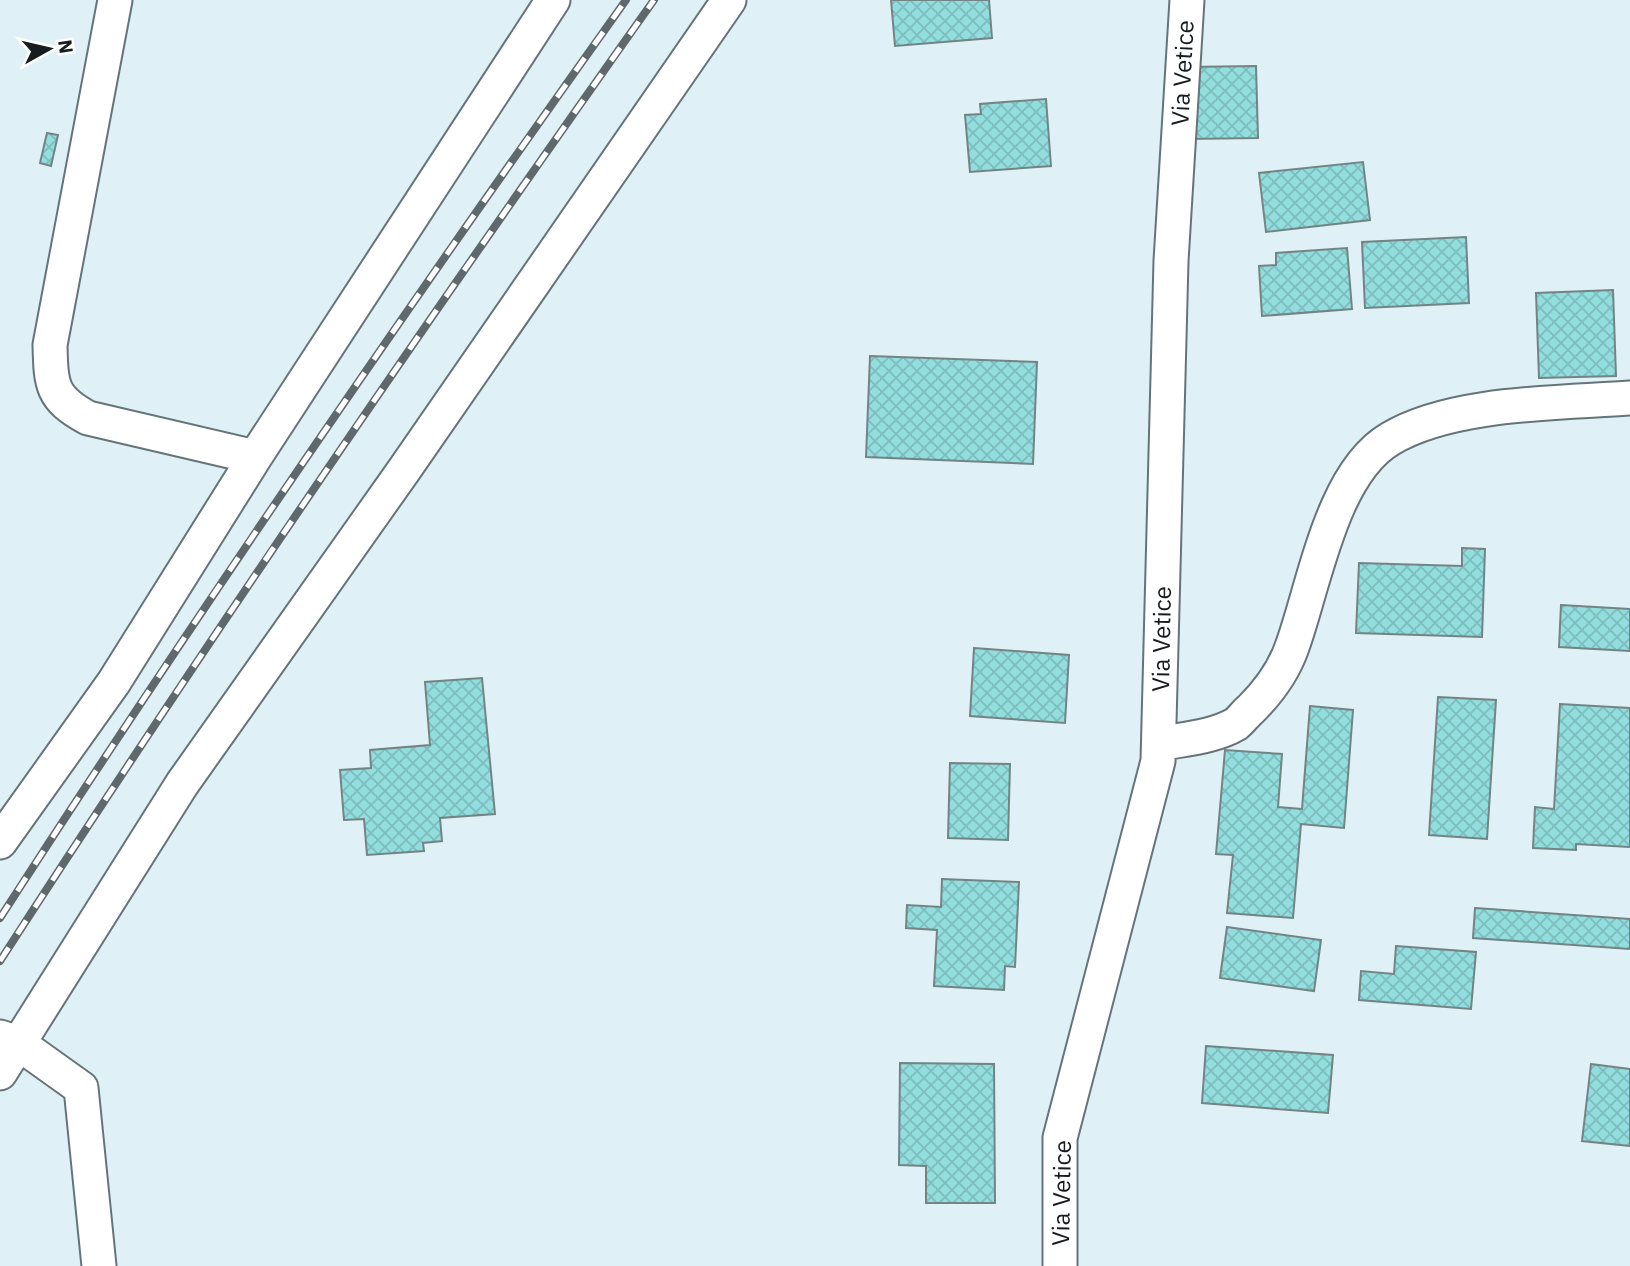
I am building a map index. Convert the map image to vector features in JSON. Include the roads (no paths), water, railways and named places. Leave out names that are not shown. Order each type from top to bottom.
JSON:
[{"type":"street","points":[[115,0],[50,345],[51,379],[65,406],[88,418],[254,457]]},
{"type":"street","points":[[0,842],[114,682],[254,457],[554,0]]},
{"type":"street","points":[[0,1073],[9,1040],[181,784],[404,470],[729,0]]},
{"type":"street","name":"Via Vetice","points":[[1060,1266],[1060,1138],[1158,761],[1171,261],[1187,0]]},
{"type":"street","points":[[1159,744],[1209,734],[1236,724],[1267,693],[1292,649],[1311,582],[1344,494],[1363,463],[1389,439],[1428,422],[1497,407],[1630,398]]},
{"type":"street","points":[[9,1040],[81,1088],[99,1266]]},
{"type":"railway","points":[[0,918],[152,686],[308,456],[626,0]]},
{"type":"railway","points":[[0,961],[159,718],[322,477],[654,0]]}]
